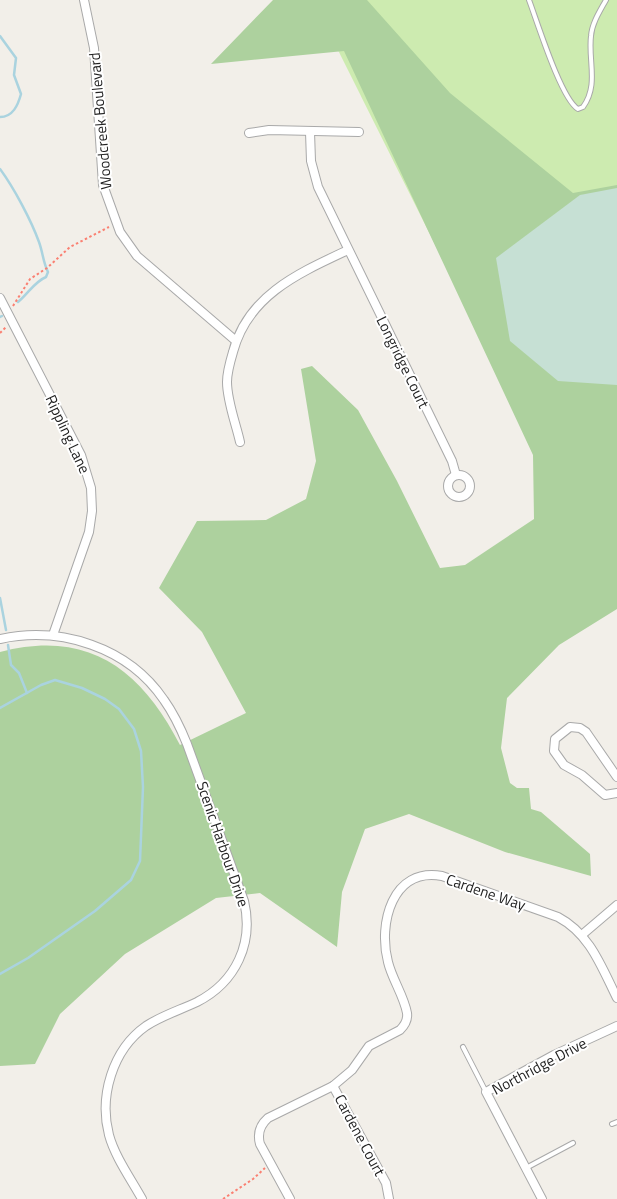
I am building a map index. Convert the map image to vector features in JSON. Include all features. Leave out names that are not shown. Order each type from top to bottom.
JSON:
[{"type":"street","name":"Woodcreek Boulevard","points":[[84,0],[94,48],[103,185],[116,223],[138,256],[236,341]]},
{"type":"street","points":[[250,133],[269,130],[359,132]]},
{"type":"street","name":"Longridge Court","points":[[310,132],[314,178],[452,461],[456,475]]},
{"type":"street","points":[[240,442],[227,383],[236,341],[250,314],[275,288],[294,276],[348,250]]},
{"type":"street","name":"Rippling Lane","points":[[0,298],[11,316],[81,455],[91,488],[92,511],[89,532],[52,635]]},
{"type":"street","name":"Scenic Harbour Drive","points":[[0,639],[26,635],[52,635],[84,642],[115,655],[142,675],[164,700],[187,744],[247,912],[248,930],[245,945],[239,962],[228,978],[204,998],[154,1022],[140,1031],[122,1052],[109,1080],[105,1107],[110,1136],[142,1199]]},
{"type":"street","points":[[617,777],[586,732],[580,728],[570,727],[555,739],[554,751],[564,764],[582,775],[605,795],[617,793]]},
{"type":"street","name":"Cardene Way","points":[[333,1086],[352,1070],[368,1046],[400,1030],[406,1021],[406,1010],[388,964],[386,937],[392,901],[399,890],[409,881],[426,875],[442,876],[558,916],[583,934]]},
{"type":"street","points":[[617,905],[583,934],[617,998]]},
{"type":"street","name":"Northridge Drive","points":[[542,1199],[486,1092],[554,1055],[617,1026]]},
{"type":"street","name":"Cardene Court","points":[[290,1199],[259,1139],[259,1131],[264,1121],[333,1086],[386,1183],[389,1199]]},
{"type":"lane","points":[[529,0],[561,83],[572,106],[578,109],[583,107],[593,81],[591,32],[606,0]]},
{"type":"lane","points":[[463,1047],[486,1092]]},
{"type":"lane","points":[[612,1124],[617,1122]]},
{"type":"lane","points":[[526,1168],[573,1143]]},
{"type":"path","points":[[0,333],[9,325],[18,298],[30,279],[41,270],[47,268],[70,247],[116,223]]},
{"type":"path","points":[[223,1199],[253,1179],[270,1162]]},
{"type":"green space","points":[[273,0],[367,0],[450,93],[573,193],[617,185],[617,609],[559,645],[507,698],[501,748],[510,783],[517,788],[529,788],[531,809],[541,812],[590,854],[591,876],[505,852],[409,814],[365,829],[342,892],[337,947],[260,893],[216,898],[125,954],[60,1014],[35,1064],[0,1066],[0,652],[31,646],[60,646],[85,651],[108,661],[129,676],[148,695],[165,718],[180,745],[246,713],[202,632],[159,588],[197,521],[266,520],[306,499],[316,461],[301,369],[312,366],[358,410],[397,481],[440,568],[465,565],[534,519],[533,455],[344,51],[211,64]]},
{"type":"green space","points":[[313,0],[617,0],[617,513],[579,533]]},
{"type":"green space","points":[[617,188],[617,385],[558,381],[510,341],[496,258],[580,195]]},
{"type":"waterway","points":[[0,36],[16,58],[14,75],[21,94],[12,113],[0,117]]},
{"type":"waterway","points":[[0,169],[32,224],[48,272],[46,277],[38,282],[18,302]]},
{"type":"waterway","points":[[0,598],[6,630]]},
{"type":"waterway","points":[[8,645],[11,665],[19,673],[27,693]]},
{"type":"waterway","points":[[0,708],[41,685],[55,680],[82,688],[105,699],[119,709],[134,729],[141,751],[143,787],[140,861],[131,880],[95,911],[28,958],[0,974]]}]
